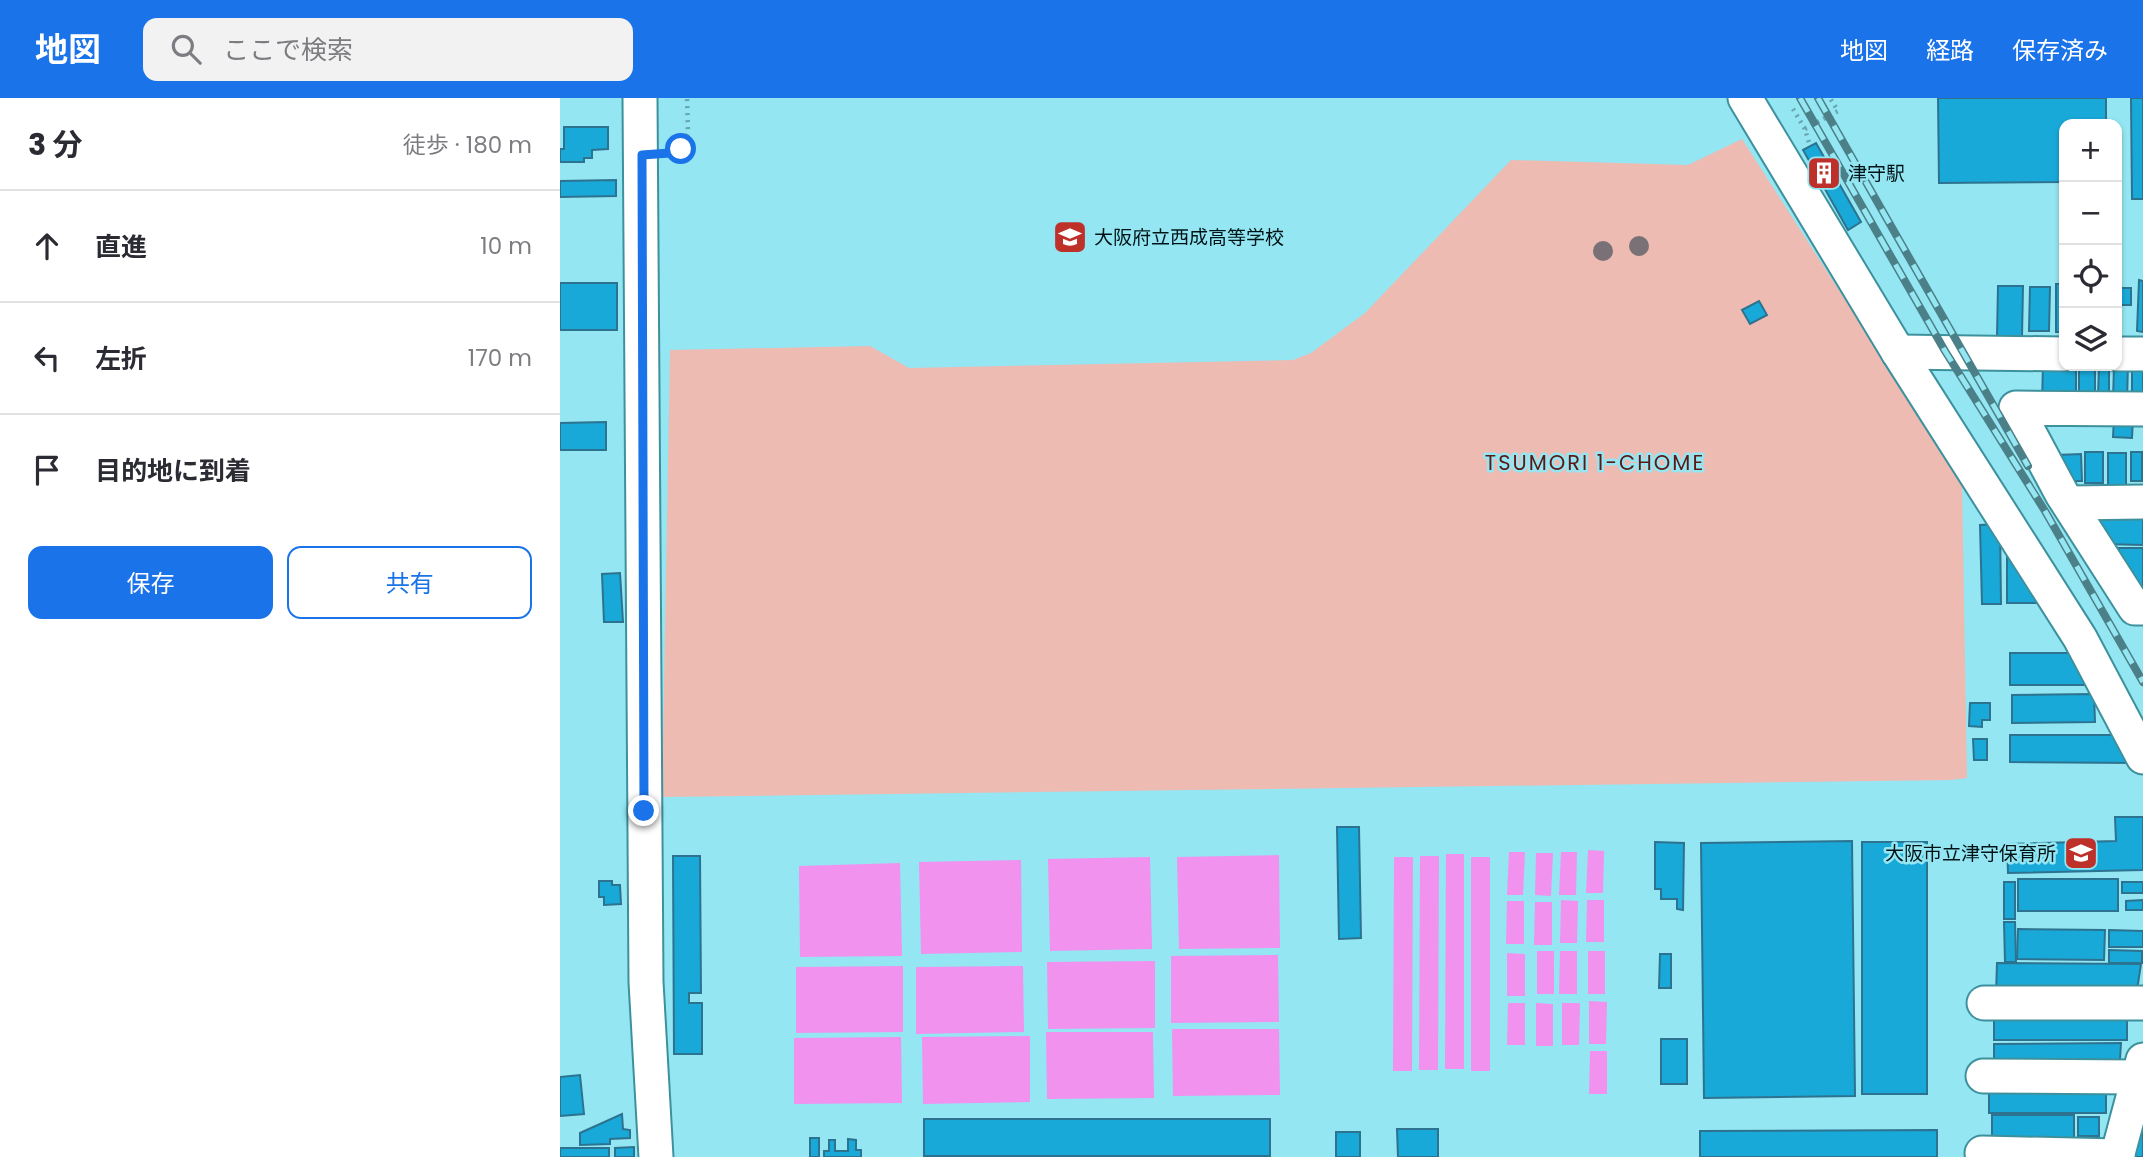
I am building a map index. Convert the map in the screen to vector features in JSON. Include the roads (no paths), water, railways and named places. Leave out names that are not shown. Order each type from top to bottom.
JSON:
[{"type":"street","points":[[640,98],[646,982],[656,1157]]},
{"type":"street","points":[[1745,98],[1898,352],[2080,638],[2143,757]]},
{"type":"street","points":[[1898,352],[2059,354]]},
{"type":"street","points":[[2122,354],[2143,354]]},
{"type":"street","points":[[2143,409],[2016,408],[2069,503],[2135,608],[2143,608]]},
{"type":"street","points":[[2069,503],[2143,502]]},
{"type":"street","points":[[1983,1003],[2143,1003]]},
{"type":"street","points":[[1982,1153],[2117,1157],[2141,1068],[1983,1076]]},
{"type":"railway","points":[[1800,98],[1945,351],[2045,511],[2143,682]]},
{"type":"railway","points":[[1818,98],[2028,466]]},
{"type":"place","name":"津守駅","points":[[1824,173]]},
{"type":"place","name":"大阪府立西成高等学校","points":[[1070,237]]},
{"type":"place","name":"大阪市立津守保育所","points":[[2081,853]]},
{"type":"district","name":"TSUMORI 1-CHOME","points":[[1595,462]]}]
